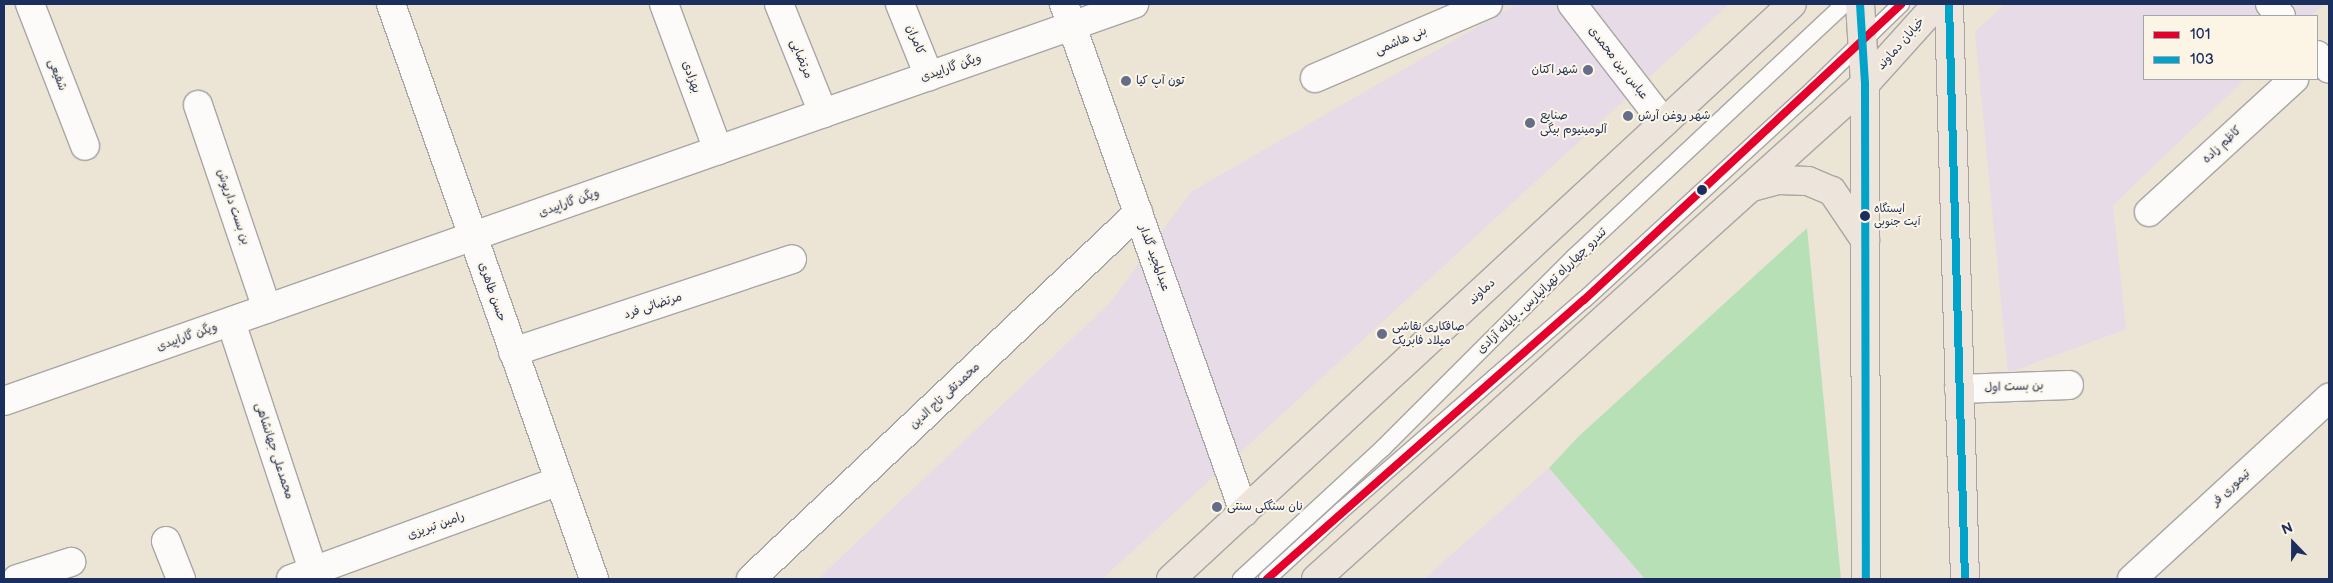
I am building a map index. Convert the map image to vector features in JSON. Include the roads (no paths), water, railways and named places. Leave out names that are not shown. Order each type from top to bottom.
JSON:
[{"type":"main road","name":"دماوند","points":[[1171,579],[1792,4]]},
{"type":"main road","points":[[1860,4],[1866,84],[1866,579]]},
{"type":"main road","name":"خیابان دماوند","points":[[1866,84],[1937,4]]},
{"type":"main road","points":[[1949,4],[1966,579]]},
{"type":"main road","points":[[1316,579],[1866,84]]},
{"type":"main road","points":[[1750,188],[1779,180],[1808,181],[1832,192],[1866,240]]},
{"type":"street","name":"شفیعی","points":[[30,4],[85,146]]},
{"type":"street","name":"حسن طاهری","points":[[392,4],[594,579]]},
{"type":"street","name":"بهزادی","points":[[664,4],[718,150]]},
{"type":"street","name":"مرتضایی","points":[[779,4],[823,113]]},
{"type":"street","name":"کامران","points":[[900,4],[929,76]]},
{"type":"street","name":"ویگن گاراپیدی","points":[[4,401],[929,76],[1068,15],[1134,4]]},
{"type":"street","name":"بنی هاشمی","points":[[1314,78],[1488,4]]},
{"type":"street","name":"عباس دین محمدی","points":[[1572,4],[1664,123]]},
{"type":"street","points":[[2270,4],[2280,15]]},
{"type":"street","name":"عبدالمجید گلدار","points":[[1068,15],[1244,512]]},
{"type":"street","name":"کاظم زاده","points":[[2149,212],[2293,80]]},
{"type":"street","name":"بن بست داریوش","points":[[198,105],[267,309]]},
{"type":"street","name":"محمدتقی تاج الدین","points":[[751,579],[1138,213]]},
{"type":"street","name":"مرتضائی فرد","points":[[514,352],[792,259]]},
{"type":"street","name":"محمدعلی جهانشاهی","points":[[231,322],[307,577]]},
{"type":"street","name":"بن بست اول","points":[[1959,389],[2068,385]]},
{"type":"street","name":"تیموری فر","points":[[2132,579],[2329,398]]},
{"type":"street","name":"رامین تبریزی","points":[[307,577],[559,481]]},
{"type":"street","points":[[166,541],[180,579]]},
{"type":"street","points":[[17,579],[71,562]]},
{"type":"lane","name":"تندرو چهارراه تهرانپارس ـ پایانه آزادی","points":[[1241,579],[1383,448],[1574,257],[1844,4]]},
{"type":"lane","points":[[1267,579],[1349,503],[1584,300],[1901,4]]},
{"type":"place","name":"شهر اکتان","points":[[1588,70]]},
{"type":"place","name":"تون آپ کیا","points":[[1126,81]]},
{"type":"place","name":"شهر روغن آرش","points":[[1628,116]]},
{"type":"place","name":"صنایع آلومینیوم بیگی","points":[[1530,123]]},
{"type":"place","name":"ایستگاه آیت جنوبی","points":[[1865,216]]},
{"type":"place","name":"صافکاری نقاشی میلاد فابریک","points":[[1382,334]]},
{"type":"place","name":"نان سنگکی سنتی","points":[[1217,507]]}]
